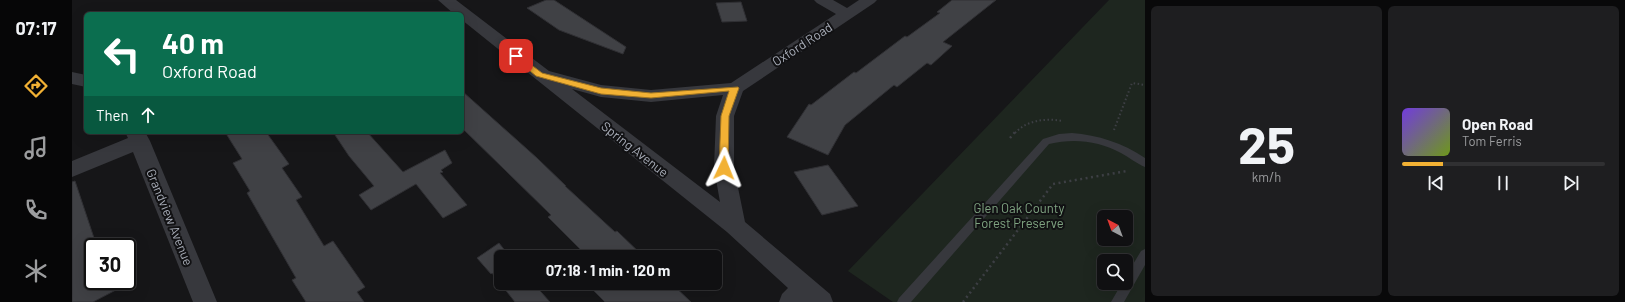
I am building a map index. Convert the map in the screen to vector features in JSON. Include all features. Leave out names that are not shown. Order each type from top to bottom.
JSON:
[{"type":"street","name":"Spring Avenue","points":[[446,0],[461,12]]},
{"type":"street","points":[[822,0],[847,14]]},
{"type":"street","name":"Oxford Road","points":[[539,74],[601,91],[651,96],[735,88],[869,0]]},
{"type":"street","name":"Spring Avenue","points":[[464,14],[735,226],[806,297]]},
{"type":"street","points":[[72,78],[84,81]]},
{"type":"street","points":[[735,88],[725,116],[724,168],[735,226]]},
{"type":"street","points":[[72,169],[138,137]]},
{"type":"street","name":"Grandview Avenue","points":[[138,137],[205,302]]},
{"type":"lane","points":[[904,302],[1046,141],[1060,136],[1072,136],[1098,140],[1119,148],[1145,163]]},
{"type":"lane","points":[[1117,302],[1145,254]]},
{"type":"path","points":[[1112,134],[1132,83],[1145,85]]},
{"type":"path","points":[[963,302],[1053,184],[1130,171]]},
{"type":"green space","name":"Glen Oak County Forest Preserve","points":[[1109,0],[1145,0],[1145,302],[893,302],[848,271]]},
{"type":"building","points":[[546,0],[554,0],[626,47],[623,54],[559,30],[527,8]]},
{"type":"building","points":[[952,0],[996,0],[943,42],[952,46],[931,65],[927,63],[897,87],[894,85],[845,125],[828,155],[787,137],[809,104],[811,105],[854,72],[856,73],[905,36],[907,37],[940,13],[937,12]]},
{"type":"building","points":[[741,2],[747,21],[722,22],[716,3]]},
{"type":"building","points":[[464,93],[537,158],[615,232],[617,231],[637,250],[581,250],[548,217],[551,215],[464,130]]},
{"type":"building","points":[[226,134],[267,134],[289,164],[282,168],[302,197],[296,200],[324,246],[333,241],[365,287],[357,292],[364,302],[306,302],[292,280],[296,278],[247,193],[250,191],[233,163],[242,159]]},
{"type":"building","points":[[334,134],[369,134],[403,172],[445,150],[452,163],[441,170],[443,172],[440,173],[467,205],[443,218],[416,184],[371,210],[359,195],[374,186],[349,156]]},
{"type":"building","points":[[828,165],[858,206],[822,215],[794,172]]},
{"type":"building","points":[[75,181],[94,238],[84,238],[84,290],[116,290],[93,302],[72,302],[72,182]]},
{"type":"building","points":[[499,243],[504,250],[494,250],[494,276],[477,258]]},
{"type":"building","points":[[505,290],[539,290],[550,302],[515,302]]},
{"type":"building","points":[[593,290],[678,290],[691,302],[605,302]]},
{"type":"route","points":[[516,56],[539,74],[601,91],[651,96],[735,88],[725,116],[724,168]]}]
